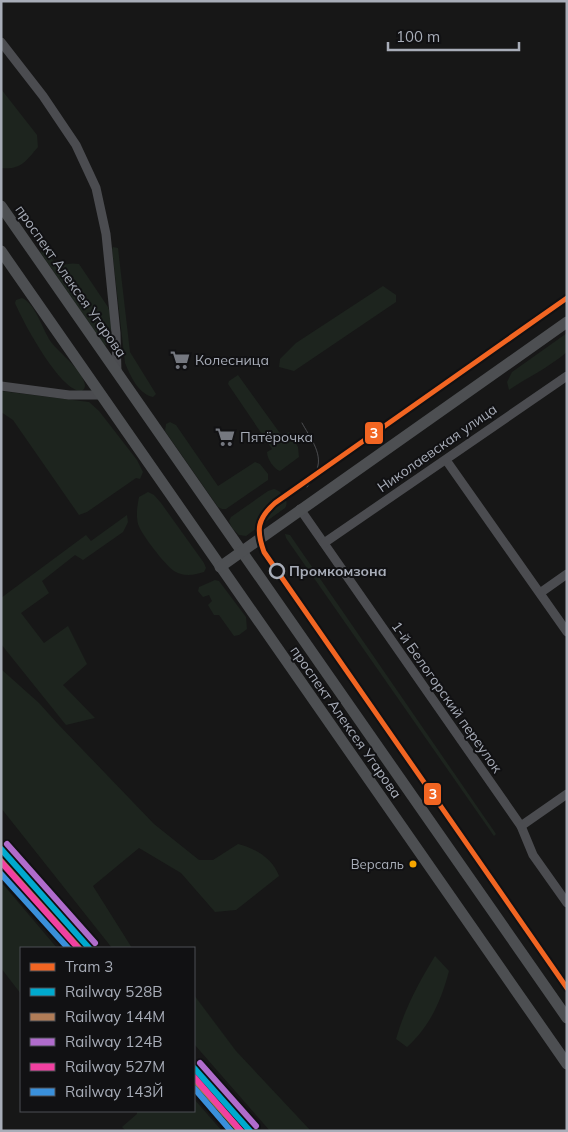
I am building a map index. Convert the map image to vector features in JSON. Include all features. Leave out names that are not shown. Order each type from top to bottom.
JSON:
[{"type":"main road","name":"проспект Алексея Угарова","points":[[1,206],[567,1018]]},
{"type":"main road","name":"проспект Алексея Угарова","points":[[1,251],[567,1064]]},
{"type":"main road","name":"Николаевская улица","points":[[220,567],[567,322]]},
{"type":"street","name":"проспект Алексея Угарова","points":[[1,42],[66,129],[76,145],[96,188],[106,234],[116,333],[117,373]]},
{"type":"street","name":"Николаевская улица","points":[[324,543],[567,376]]},
{"type":"street","points":[[1,386],[69,395],[102,396]]},
{"type":"street","points":[[446,460],[567,632]]},
{"type":"street","name":"1-й Белогорский переулок","points":[[300,509],[521,826],[533,855],[567,903]]},
{"type":"street","points":[[540,593],[567,574]]},
{"type":"street","points":[[521,826],[567,794]]},
{"type":"shaded area","points":[[1,89],[37,135],[38,147],[23,164],[14,168],[1,168]]},
{"type":"shaded area","points":[[113,247],[118,248],[130,352],[156,394],[153,397],[139,388],[125,363]]},
{"type":"shaded area","points":[[44,250],[57,265],[79,264],[108,307],[111,315],[112,339],[105,346],[40,252]]},
{"type":"shaded area","points":[[383,286],[396,295],[396,302],[294,371],[279,367],[280,359],[296,343]]},
{"type":"shaded area","points":[[22,298],[35,311],[51,342],[80,373],[85,385],[82,391],[73,389],[64,381],[34,340],[15,303],[16,300]]},
{"type":"shaded area","points":[[567,333],[567,352],[553,363],[509,390],[507,382],[512,372]]},
{"type":"shaded area","points":[[238,375],[282,436],[289,432],[298,447],[299,457],[280,471],[273,466],[268,458],[267,452],[272,449],[228,384],[229,381]]},
{"type":"shaded area","points":[[1,391],[89,402],[99,411],[137,460],[143,472],[140,479],[136,478],[87,512],[79,515],[13,420],[1,412]]},
{"type":"shaded area","points":[[170,422],[176,425],[218,486],[255,462],[260,464],[268,474],[268,480],[226,509],[218,507],[165,431],[166,424]]},
{"type":"shaded area","points":[[274,489],[280,492],[286,499],[285,508],[246,536],[239,535],[232,528],[229,521],[231,517],[268,491]]},
{"type":"shaded area","points":[[148,492],[154,495],[161,503],[204,563],[206,568],[204,572],[189,575],[174,571],[148,542],[138,524],[137,507],[139,497]]},
{"type":"shaded area","points":[[127,515],[128,522],[123,532],[83,560],[75,555],[42,581],[49,593],[21,613],[44,643],[68,626],[87,664],[63,685],[95,718],[66,725],[1,644],[1,598],[86,535],[91,541]]},
{"type":"shaded area","points":[[285,534],[290,535],[496,834],[494,836],[286,538]]},
{"type":"shaded area","points":[[215,580],[219,581],[246,617],[247,629],[239,635],[234,636],[219,615],[214,615],[208,605],[212,601],[209,595],[203,597],[198,591],[199,587]]},
{"type":"shaded area","points":[[1,669],[39,703],[154,824],[199,860],[213,860],[238,844],[251,848],[263,855],[272,864],[279,876],[236,910],[215,912],[181,873],[139,848],[93,886],[131,947],[111,947],[1,808]]},
{"type":"shaded area","points":[[1,882],[56,947],[20,947],[20,993],[1,968]]},
{"type":"shaded area","points":[[435,956],[449,971],[446,982],[428,1022],[407,1047],[396,1039],[399,1028],[412,996]]},
{"type":"shaded area","points":[[195,996],[236,1051],[311,1131],[270,1131],[195,1045]]},
{"type":"shaded area","points":[[195,1100],[222,1131],[126,1131],[122,1127],[137,1112],[195,1112]]},
{"type":"tram line","name":"3","points":[[567,298],[275,503],[265,514],[259,531],[264,552],[567,988]]},
{"type":"tram line","points":[[302,423],[317,451],[318,457],[317,469],[307,487]]},
{"type":"rail line","name":"124В","points":[[7,844],[95,943]]},
{"type":"rail line","name":"528В","points":[[1,849],[88,947]]},
{"type":"rail line","name":"144М","points":[[1,861],[78,947]]},
{"type":"rail line","name":"527М","points":[[1,862],[77,947]]},
{"type":"rail line","name":"143Й","points":[[1,874],[67,947]]},
{"type":"rail line","name":"124В","points":[[200,1063],[256,1126]]},
{"type":"rail line","name":"528В","points":[[195,1069],[250,1131]]},
{"type":"rail line","name":"527М","points":[[195,1078],[241,1131]]},
{"type":"rail line","name":"144М","points":[[195,1080],[240,1131]]},
{"type":"rail line","name":"143Й","points":[[195,1089],[231,1131]]},
{"type":"place","name":"Колесница","points":[[180,360]]},
{"type":"place","name":"Пятёрочка","points":[[225,437]]},
{"type":"place","name":"Промкомзона","points":[[277,571]]},
{"type":"place","name":"Версаль","points":[[413,864]]}]
